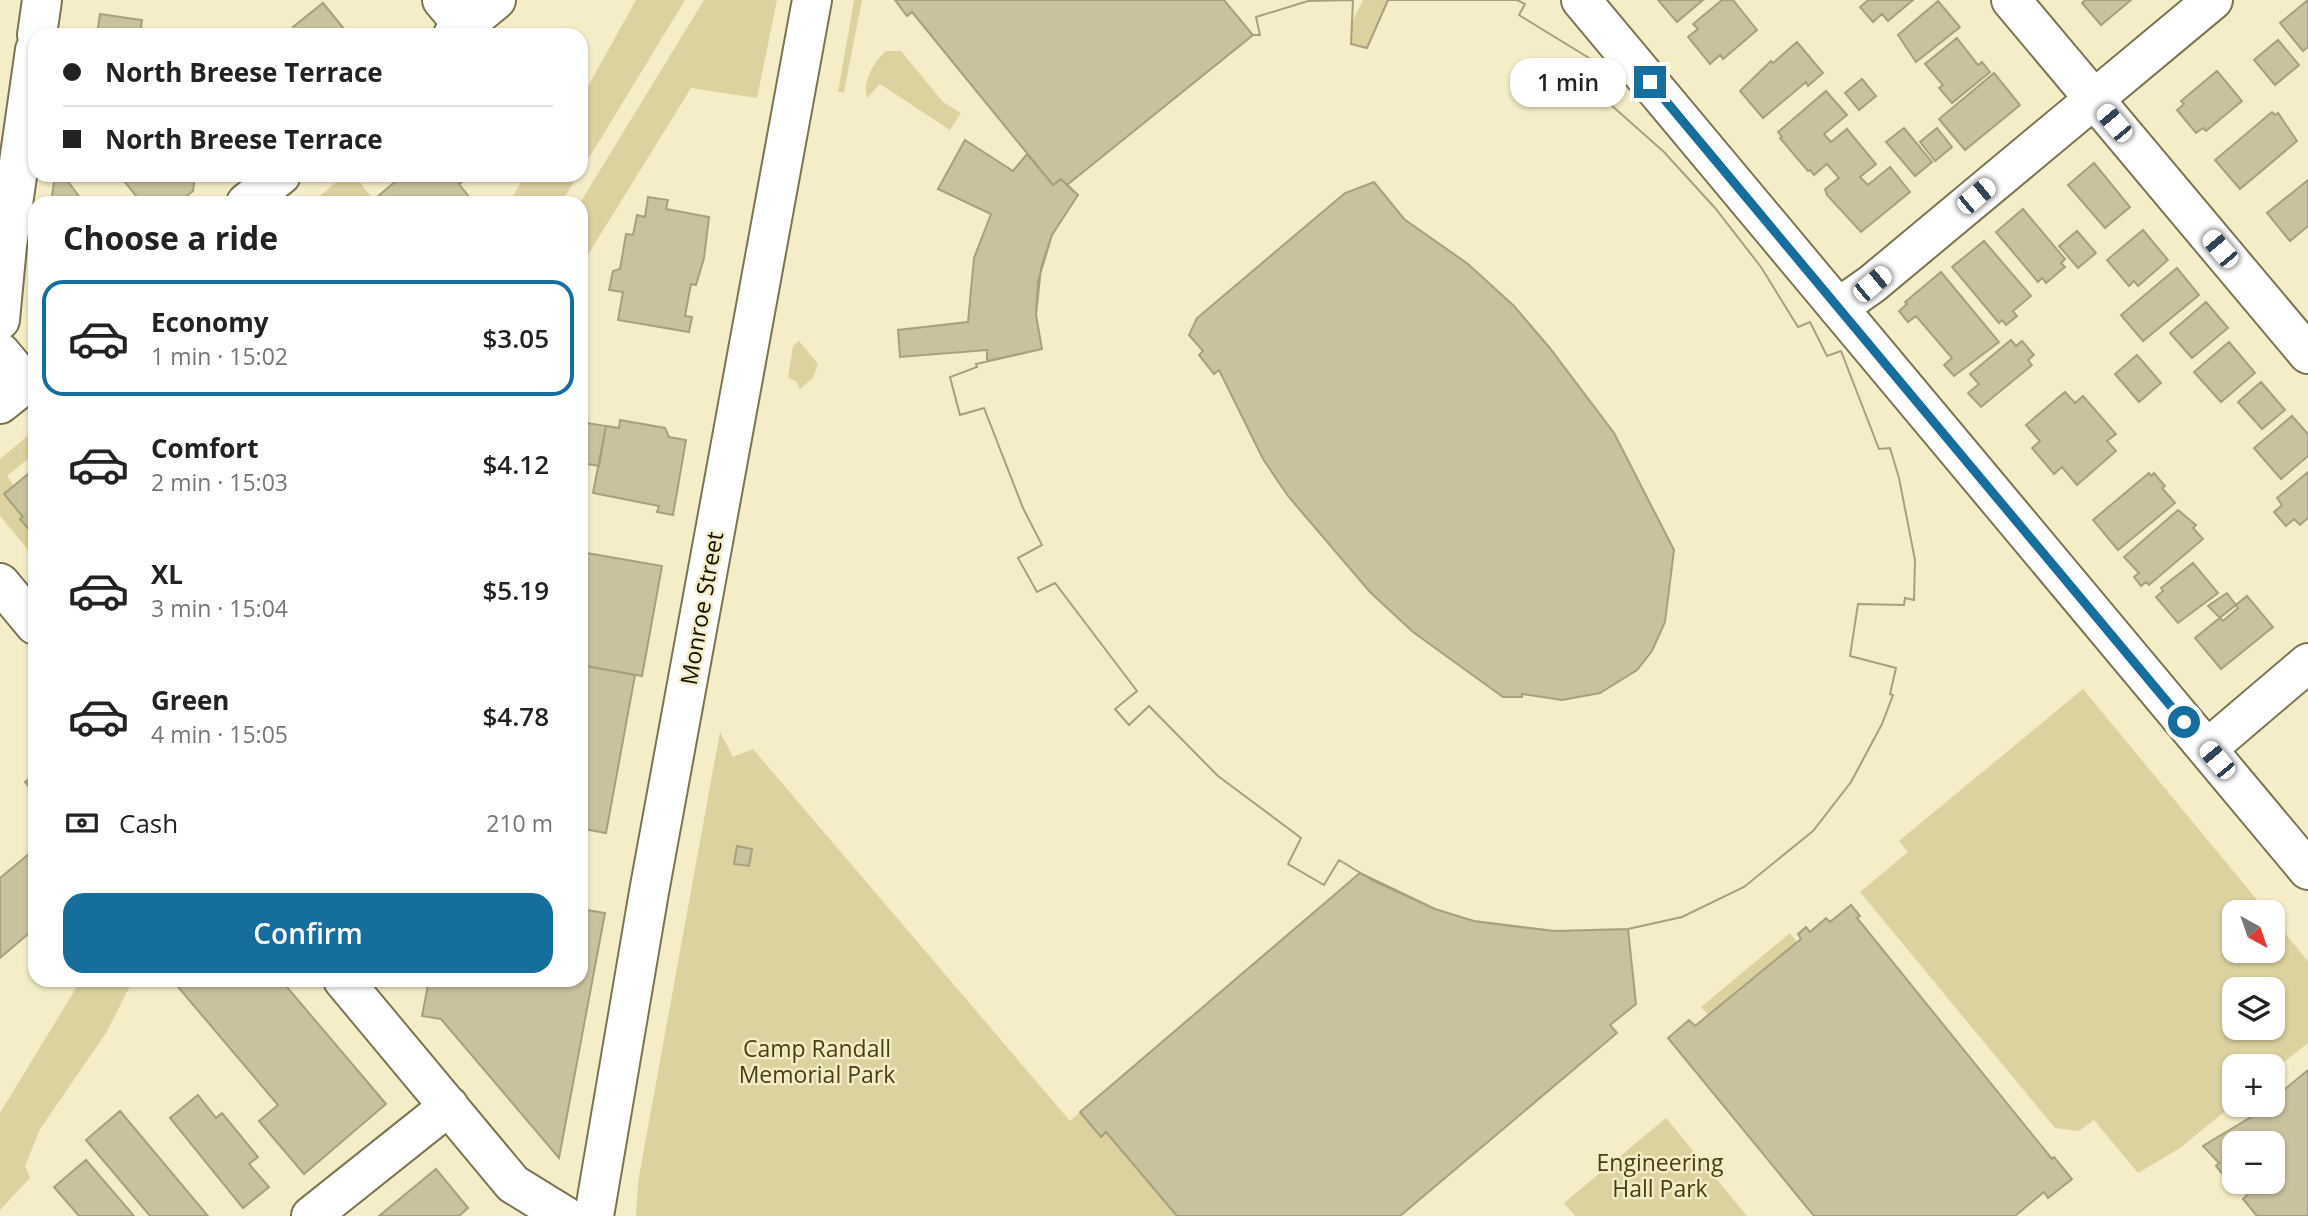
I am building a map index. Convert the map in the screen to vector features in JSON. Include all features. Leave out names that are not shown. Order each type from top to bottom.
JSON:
[{"type":"street","points":[[38,28],[42,0]]},
{"type":"street","points":[[453,20],[496,0]]},
{"type":"street","name":"Monroe Street","points":[[594,1216],[649,892],[812,0]]},
{"type":"street","points":[[794,98],[830,27],[834,0]]},
{"type":"street","points":[[1581,0],[2308,870]]},
{"type":"street","points":[[2011,0],[2308,354]]},
{"type":"street","points":[[1838,308],[1872,284],[2213,0]]},
{"type":"street","points":[[0,320],[7,246],[28,99]]},
{"type":"street","points":[[255,196],[272,182]]},
{"type":"street","points":[[0,352],[20,388]]},
{"type":"street","points":[[0,583],[28,617]]},
{"type":"street","points":[[2207,749],[2308,663]]},
{"type":"street","points":[[349,987],[449,1106],[519,1200],[565,1216]]},
{"type":"street","points":[[311,1216],[449,1106]]},
{"type":"green space","points":[[636,0],[685,0],[588,159],[588,86]]},
{"type":"green space","points":[[704,0],[777,0],[757,98],[691,88],[588,255],[588,196],[584,196]]},
{"type":"green space","points":[[854,0],[862,0],[844,92],[838,92]]},
{"type":"green space","points":[[1363,0],[1388,0],[1367,48],[1351,44],[1352,22]]},
{"type":"green space","points":[[886,51],[901,51],[943,102],[961,113],[950,130],[880,84],[867,98],[866,85],[870,72]]},
{"type":"green space","points":[[336,182],[360,182],[371,196],[320,196]]},
{"type":"green space","points":[[521,182],[574,182],[565,196],[513,196]]},
{"type":"green space","points":[[799,341],[818,364],[813,378],[800,389],[796,381],[788,378],[793,346]]},
{"type":"green space","points":[[28,436],[28,459],[7,476],[14,486],[23,517],[21,520],[28,529],[28,550],[0,516],[0,459]]},
{"type":"green space","points":[[2083,689],[2257,900],[2222,900],[2222,963],[2285,963],[2286,935],[2308,961],[2308,1043],[2285,1061],[2285,1054],[2222,1054],[2222,1114],[2180,1148],[2138,1173],[2094,1120],[2079,1131],[2055,1128],[1860,892],[1908,852],[1899,841]]},
{"type":"green space","name":"Camp Randall Memorial Park","points":[[720,732],[733,757],[753,749],[1070,1121],[1080,1112],[1100,1137],[1106,1132],[1177,1216],[636,1216],[638,1182]]},
{"type":"green space","points":[[1790,933],[1797,942],[1708,1015],[1701,1007]]},
{"type":"green space","points":[[77,987],[129,987],[106,1033],[40,1129],[25,1166],[30,1178],[0,1210],[0,1113]]},
{"type":"green space","name":"Engineering Hall Park","points":[[1666,1118],[1747,1216],[1575,1216],[1564,1203]]},
{"type":"building","points":[[895,0],[1224,0],[1253,35],[1067,185],[1061,179],[1053,185],[912,12],[907,16]]},
{"type":"building","points":[[1353,0],[1351,44],[1367,48],[1388,0],[1517,0],[1525,4],[1519,15],[1595,64],[1588,75],[1618,97],[1611,105],[1664,152],[1715,208],[1761,267],[1798,327],[1810,322],[1827,356],[1841,351],[1879,449],[1890,448],[1899,478],[1915,560],[1914,600],[1905,598],[1904,605],[1858,604],[1850,656],[1896,668],[1890,694],[1893,695],[1882,724],[1851,782],[1813,831],[1744,887],[1682,917],[1628,929],[1555,931],[1474,921],[1435,909],[1374,881],[1339,860],[1324,885],[1288,864],[1301,838],[1218,776],[1149,706],[1129,725],[1115,709],[1137,691],[1055,583],[1037,592],[1018,558],[1042,545],[1023,508],[984,408],[960,415],[950,377],[977,367],[976,364],[1042,349],[1036,315],[1038,281],[1052,235],[1078,195],[1067,185],[1253,35],[1260,35],[1256,17],[1308,1]],"holes":[[[1374,182],[1404,219],[1468,264],[1514,306],[1549,347],[1614,433],[1674,550],[1665,622],[1652,651],[1637,670],[1600,693],[1562,700],[1522,694],[1522,697],[1503,697],[1413,632],[1370,592],[1288,496],[1263,459],[1219,370],[1214,374],[1199,355],[1203,351],[1189,335],[1197,318],[1345,193]]]},
{"type":"building","points":[[1353,0],[1351,44],[1367,48],[1388,0],[1517,0],[1525,4],[1519,15],[1595,64],[1588,75],[1618,97],[1611,105],[1664,152],[1715,208],[1761,267],[1798,327],[1810,322],[1827,356],[1841,351],[1879,449],[1890,448],[1899,478],[1915,560],[1914,600],[1905,598],[1904,605],[1858,604],[1850,656],[1896,668],[1890,694],[1893,695],[1882,724],[1851,782],[1813,831],[1744,887],[1682,917],[1628,929],[1555,931],[1511,926],[1474,921],[1435,909],[1374,881],[1339,860],[1324,885],[1288,864],[1301,838],[1218,776],[1149,706],[1129,725],[1115,709],[1137,691],[1055,583],[1037,592],[1018,558],[1042,545],[1023,508],[984,408],[960,415],[950,377],[977,367],[976,364],[1042,349],[1036,315],[1038,281],[1052,235],[1078,195],[1067,185],[1253,35],[1260,35],[1256,17],[1308,1]]},
{"type":"building","points":[[1658,0],[1703,0],[1677,22]]},
{"type":"building","points":[[1722,0],[1733,0],[1757,30],[1723,59],[1720,55],[1710,64],[1688,37],[1698,29],[1693,24]]},
{"type":"building","points":[[1868,0],[1913,0],[1888,21],[1882,14],[1873,22],[1860,7]]},
{"type":"building","points":[[2085,0],[2131,0],[2101,25],[2082,3]]},
{"type":"building","points":[[2308,0],[2308,47],[2303,51],[2280,23]]},
{"type":"building","points":[[1938,1],[1960,27],[1916,62],[1898,35]]},
{"type":"building","points":[[323,3],[343,28],[294,28]]},
{"type":"building","points":[[100,14],[142,20],[141,28],[98,28]]},
{"type":"building","points":[[1957,38],[1978,65],[1982,62],[1990,72],[1952,103],[1939,88],[1943,85],[1925,64]]},
{"type":"building","points":[[2278,40],[2299,65],[2275,85],[2254,60]]},
{"type":"building","points":[[1797,42],[1823,73],[1808,86],[1806,82],[1763,118],[1740,91],[1771,61],[1773,63]]},
{"type":"building","points":[[2217,71],[2242,101],[2206,131],[2203,128],[2196,133],[2177,110],[2184,104],[2181,101]]},
{"type":"building","points":[[1994,73],[2020,105],[1965,150],[1939,119]]},
{"type":"building","points":[[1862,79],[1876,96],[1859,110],[1845,93]]},
{"type":"building","points":[[1826,91],[1847,115],[1824,134],[1831,142],[1847,129],[1876,164],[1860,177],[1868,185],[1890,167],[1910,192],[1861,232],[1827,195],[1825,189],[1839,178],[1827,164],[1814,175],[1808,171],[1778,132]]},
{"type":"building","points":[[2272,112],[2275,115],[2278,113],[2297,141],[2240,189],[2215,160]]},
{"type":"building","points":[[1904,128],[1932,162],[1915,176],[1886,142]]},
{"type":"building","points":[[1937,128],[1952,147],[1935,161],[1920,142]]},
{"type":"building","points":[[965,140],[1013,171],[1027,154],[1053,185],[1061,179],[1078,195],[1052,235],[1041,268],[1036,315],[1042,349],[987,361],[987,350],[900,357],[898,330],[968,322],[974,258],[991,214],[938,189]]},
{"type":"building","points":[[2094,163],[2130,207],[2105,228],[2068,185]]},
{"type":"building","points":[[2308,180],[2308,226],[2290,241],[2267,213]]},
{"type":"building","points":[[54,182],[68,182],[79,196],[52,196]]},
{"type":"building","points":[[125,182],[194,182],[193,191],[187,196],[136,196]]},
{"type":"building","points":[[395,182],[462,182],[459,184],[468,196],[378,196]]},
{"type":"building","points":[[648,197],[668,200],[666,209],[709,217],[704,258],[696,285],[691,284],[685,316],[692,317],[689,332],[618,320],[623,292],[609,290],[613,271],[620,269],[626,234],[633,235],[637,215],[645,217]]},
{"type":"building","points":[[2023,209],[2065,259],[2061,263],[2065,267],[2046,283],[2042,278],[2038,282],[1996,232]]},
{"type":"building","points":[[2143,230],[2168,260],[2138,286],[2134,281],[2129,286],[2107,260]]},
{"type":"building","points":[[2077,231],[2096,253],[2078,268],[2059,246]]},
{"type":"building","points":[[1984,241],[2031,296],[2013,311],[2017,316],[2006,325],[2002,320],[1999,323],[1952,267]]},
{"type":"building","points":[[2177,268],[2199,295],[2143,341],[2121,315]]},
{"type":"building","points":[[1941,272],[1999,342],[1954,376],[1944,365],[1952,358],[1916,316],[1908,322],[1899,311],[1907,304],[1905,302]]},
{"type":"building","points":[[2206,302],[2228,328],[2192,358],[2170,333]]},
{"type":"building","points":[[2011,340],[2016,346],[2022,341],[2034,355],[2028,360],[2032,365],[1981,407],[1968,393],[1979,384],[1970,374]]},
{"type":"building","points":[[2229,342],[2255,373],[2221,402],[2194,372]]},
{"type":"building","points":[[2137,355],[2161,383],[2139,402],[2115,374]]},
{"type":"building","points":[[2261,382],[2285,410],[2262,429],[2238,402]]},
{"type":"building","points":[[2065,392],[2075,403],[2083,396],[2116,434],[2107,441],[2116,451],[2077,485],[2062,467],[2054,474],[2032,448],[2040,441],[2026,425]]},
{"type":"building","points":[[2292,416],[2308,434],[2308,456],[2281,479],[2254,448]]},
{"type":"building","points":[[620,420],[665,428],[669,437],[686,440],[673,515],[657,512],[659,506],[593,493],[606,426],[619,428]]},
{"type":"building","points":[[588,423],[606,426],[599,466],[588,464]]},
{"type":"building","points":[[2308,472],[2308,518],[2300,525],[2294,519],[2286,526],[2274,512],[2282,505],[2277,498]]},
{"type":"building","points":[[2149,473],[2151,476],[2154,473],[2175,503],[2118,550],[2093,520]]},
{"type":"building","points":[[28,474],[28,528],[20,519],[23,517],[4,494]]},
{"type":"building","points":[[2178,510],[2196,525],[2193,528],[2203,539],[2149,585],[2146,582],[2141,586],[2134,577],[2139,573],[2124,557]]},
{"type":"building","points":[[588,553],[662,566],[642,676],[588,666]]},
{"type":"building","points":[[2193,563],[2218,593],[2178,623],[2156,597],[2163,591],[2161,588]]},
{"type":"building","points":[[2227,593],[2238,608],[2223,621],[2208,606]]},
{"type":"building","points":[[2247,596],[2273,627],[2221,669],[2195,638]]},
{"type":"building","points":[[588,666],[635,675],[606,833],[588,830]]},
{"type":"building","points":[[737,846],[752,849],[749,866],[734,864]]},
{"type":"building","points":[[28,855],[28,934],[0,958],[0,878]]},
{"type":"building","points":[[1360,873],[1435,909],[1474,921],[1555,931],[1628,929],[1636,1004],[1610,1025],[1617,1033],[1400,1216],[1177,1216],[1106,1132],[1101,1137],[1080,1112]]},
{"type":"building","points":[[1851,905],[1860,916],[1857,918],[2052,1159],[2054,1157],[2072,1179],[2048,1198],[2044,1192],[2015,1216],[1814,1216],[1668,1038],[1689,1020],[1695,1026],[1801,939],[1798,934],[1806,927],[1810,932],[1826,918],[1830,922]]},
{"type":"building","points":[[588,910],[605,913],[559,1158],[441,1019],[422,1016],[428,987],[588,987]]},
{"type":"building","points":[[178,987],[287,987],[386,1104],[304,1174],[259,1121],[278,1105]]},
{"type":"building","points":[[2308,1070],[2308,1216],[2257,1216],[2243,1199],[2248,1194],[2285,1194],[2285,1131],[2228,1131],[2251,1117],[2285,1117],[2285,1089]]},
{"type":"building","points":[[198,1095],[216,1118],[222,1113],[258,1157],[249,1164],[269,1187],[243,1208],[170,1118]]},
{"type":"building","points":[[120,1111],[208,1216],[150,1216],[86,1140]]},
{"type":"building","points":[[2222,1135],[2222,1173],[2216,1166],[2219,1163],[2203,1146]]},
{"type":"building","points":[[86,1160],[134,1216],[79,1216],[54,1187]]},
{"type":"building","points":[[436,1169],[468,1208],[459,1216],[379,1216]]},
{"type":"route","points":[[1650,82],[2184,722]]}]
